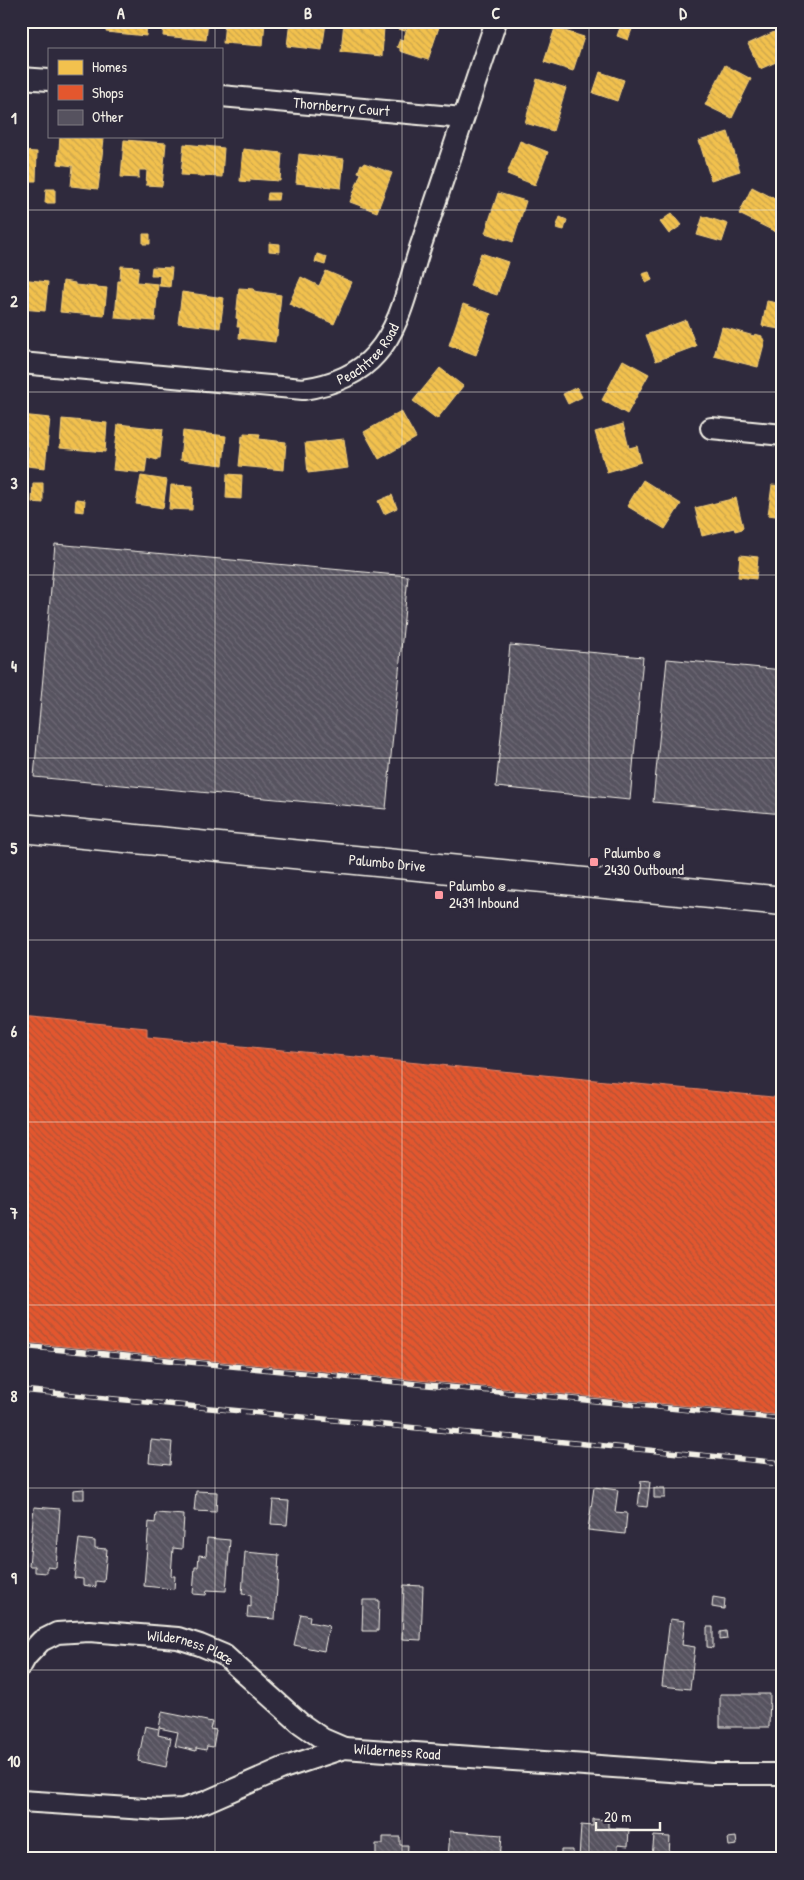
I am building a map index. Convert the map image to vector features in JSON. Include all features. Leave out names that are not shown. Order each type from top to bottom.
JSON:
[{"type":"street","name":"Peachtree Road","points":[[21,363],[302,389],[323,386],[341,380],[359,370],[377,353],[390,334],[400,311],[496,21]]},
{"type":"street","points":[[21,78],[48,80]]},
{"type":"street","name":"Thornberry Court","points":[[222,96],[463,118]]},
{"type":"street","points":[[711,428],[783,435]]},
{"type":"street","name":"Palumbo Drive","points":[[21,828],[783,901]]},
{"type":"street","name":"Wilderness Place","points":[[21,1666],[26,1657],[41,1641],[57,1633],[89,1631],[178,1638],[224,1655],[300,1723],[323,1738],[344,1748]]},
{"type":"street","name":"Wilderness Road","points":[[23,1795],[122,1808],[183,1809],[205,1802],[282,1768],[344,1748],[713,1774],[783,1774]]},
{"type":"building: Homes","points":[[107,21],[147,21],[146,36],[106,32]]},
{"type":"building: Homes","points":[[164,21],[208,21],[206,40],[163,36]]},
{"type":"building: Homes","points":[[225,21],[265,21],[263,46],[223,43]]},
{"type":"building: Homes","points":[[290,21],[326,23],[322,50],[287,46]]},
{"type":"building: Homes","points":[[344,21],[378,21],[378,27],[384,27],[382,56],[341,52]]},
{"type":"building: Homes","points":[[394,21],[408,21],[405,31],[392,27]]},
{"type":"building: Homes","points":[[410,21],[441,21],[428,60],[400,51],[400,48],[397,47],[400,39],[403,40]]},
{"type":"building: Homes","points":[[621,25],[632,29],[628,40],[617,36]]},
{"type":"building: Homes","points":[[555,28],[584,37],[573,71],[544,62]]},
{"type":"building: Homes","points":[[783,28],[783,59],[760,69],[748,44]]},
{"type":"building: Homes","points":[[725,65],[751,79],[732,118],[705,105]]},
{"type":"building: Homes","points":[[600,72],[624,80],[617,101],[593,93]]},
{"type":"building: Homes","points":[[537,79],[566,88],[553,131],[525,123]]},
{"type":"building: Homes","points":[[728,132],[740,171],[711,180],[699,141]]},
{"type":"building: Homes","points":[[60,138],[104,139],[98,189],[71,186],[73,166],[58,164]]},
{"type":"building: Homes","points":[[124,140],[166,143],[162,186],[146,185],[147,170],[139,170],[139,178],[121,177]]},
{"type":"building: Homes","points":[[520,141],[548,152],[535,185],[507,174]]},
{"type":"building: Homes","points":[[184,144],[224,148],[222,177],[181,175]]},
{"type":"building: Homes","points":[[243,149],[282,153],[280,181],[250,179],[250,182],[240,181]]},
{"type":"building: Homes","points":[[21,151],[37,152],[36,181],[21,181]]},
{"type":"building: Homes","points":[[299,154],[344,159],[341,188],[296,183]]},
{"type":"building: Homes","points":[[364,163],[392,173],[377,212],[350,202],[361,173],[358,172],[361,164],[363,165]]},
{"type":"building: Homes","points":[[752,187],[783,203],[783,229],[780,234],[739,214]]},
{"type":"building: Homes","points":[[46,189],[55,189],[55,203],[45,203]]},
{"type":"building: Homes","points":[[268,193],[279,193],[278,200],[267,200]]},
{"type":"building: Homes","points":[[498,193],[526,201],[513,242],[485,233]]},
{"type":"building: Homes","points":[[672,213],[682,225],[669,234],[660,222]]},
{"type":"building: Homes","points":[[703,216],[728,224],[722,242],[697,235]]},
{"type":"building: Homes","points":[[560,217],[567,220],[564,230],[556,228]]},
{"type":"building: Homes","points":[[21,232],[26,232],[24,253],[21,252]]},
{"type":"building: Homes","points":[[143,234],[150,234],[150,244],[143,244]]},
{"type":"building: Homes","points":[[269,243],[280,244],[280,252],[269,251]]},
{"type":"building: Homes","points":[[481,253],[508,262],[497,295],[470,286]]},
{"type":"building: Homes","points":[[317,254],[327,257],[325,265],[315,262]]},
{"type":"building: Homes","points":[[121,266],[139,267],[137,282],[158,284],[155,321],[115,318]]},
{"type":"building: Homes","points":[[152,267],[172,268],[170,287],[159,286],[160,275],[151,275]]},
{"type":"building: Homes","points":[[326,271],[352,282],[334,324],[289,304],[301,277],[319,286]]},
{"type":"building: Homes","points":[[649,272],[652,280],[646,283],[642,274]]},
{"type":"building: Homes","points":[[21,279],[48,282],[45,311],[21,309]]},
{"type":"building: Homes","points":[[63,281],[75,283],[75,285],[107,288],[104,316],[60,312]]},
{"type":"building: Homes","points":[[239,288],[281,295],[275,342],[239,338],[240,327],[237,327],[238,319],[236,318]]},
{"type":"building: Homes","points":[[182,292],[224,298],[220,328],[178,323]]},
{"type":"building: Homes","points":[[767,301],[783,304],[779,329],[762,326]]},
{"type":"building: Homes","points":[[463,304],[491,314],[476,355],[449,345]]},
{"type":"building: Homes","points":[[686,320],[696,346],[656,361],[646,335]]},
{"type":"building: Homes","points":[[722,327],[754,336],[755,334],[762,336],[765,340],[758,367],[714,356]]},
{"type":"building: Homes","points":[[623,360],[649,374],[627,414],[602,400]]},
{"type":"building: Homes","points":[[440,368],[463,386],[437,419],[413,401]]},
{"type":"building: Homes","points":[[577,387],[582,397],[568,404],[563,394]]},
{"type":"building: Homes","points":[[401,411],[416,438],[379,459],[364,432]]},
{"type":"building: Homes","points":[[21,415],[50,418],[45,468],[27,466],[29,446],[21,446]]},
{"type":"building: Homes","points":[[62,419],[107,423],[105,452],[60,448]]},
{"type":"building: Homes","points":[[118,424],[163,429],[160,458],[157,458],[157,460],[147,457],[145,473],[113,470]]},
{"type":"building: Homes","points":[[623,424],[629,448],[637,446],[641,462],[607,472],[595,432]]},
{"type":"building: Homes","points":[[183,431],[226,436],[223,465],[180,460]]},
{"type":"building: Homes","points":[[244,433],[260,434],[259,439],[286,442],[284,470],[239,466],[242,436],[244,437]]},
{"type":"building: Homes","points":[[344,439],[348,468],[308,473],[305,443]]},
{"type":"building: Homes","points":[[227,474],[242,475],[241,499],[226,498]]},
{"type":"building: Homes","points":[[141,476],[167,480],[163,508],[136,504]]},
{"type":"building: Homes","points":[[643,480],[681,504],[665,529],[627,506]]},
{"type":"building: Homes","points":[[33,483],[43,483],[43,503],[32,502]]},
{"type":"building: Homes","points":[[171,485],[193,486],[192,510],[169,509]]},
{"type":"building: Homes","points":[[772,485],[783,486],[783,517],[768,515]]},
{"type":"building: Homes","points":[[392,495],[397,508],[384,514],[378,501]]},
{"type":"building: Homes","points":[[736,498],[742,529],[735,531],[734,528],[702,536],[695,508]]},
{"type":"building: Homes","points":[[76,499],[85,500],[84,512],[75,511]]},
{"type":"building: Homes","points":[[740,555],[758,557],[756,579],[738,577]]},
{"type":"building: Shops","points":[[21,1016],[147,1028],[147,1037],[783,1098],[783,1415],[21,1342]]},
{"type":"building: Other","points":[[55,544],[408,576],[386,809],[34,777]]},
{"type":"building: Other","points":[[510,645],[643,657],[630,800],[496,787]]},
{"type":"building: Other","points":[[667,659],[783,670],[783,814],[653,802]]},
{"type":"building: Other","points":[[151,1440],[172,1442],[170,1465],[149,1463]]},
{"type":"building: Other","points":[[641,1481],[650,1482],[647,1507],[638,1506]]},
{"type":"building: Other","points":[[594,1487],[618,1490],[615,1512],[627,1513],[625,1534],[588,1530]]},
{"type":"building: Other","points":[[654,1488],[665,1488],[665,1498],[654,1498]]},
{"type":"building: Other","points":[[84,1489],[84,1499],[73,1499],[73,1490]]},
{"type":"building: Other","points":[[196,1491],[217,1492],[216,1512],[194,1511]]},
{"type":"building: Other","points":[[273,1500],[289,1501],[287,1525],[271,1524]]},
{"type":"building: Other","points":[[34,1507],[60,1509],[56,1568],[47,1567],[47,1573],[35,1572],[35,1566],[29,1566]]},
{"type":"building: Other","points":[[156,1513],[184,1515],[182,1549],[173,1548],[171,1576],[175,1576],[174,1589],[144,1586],[149,1522],[155,1523]]},
{"type":"building: Other","points":[[207,1538],[230,1540],[226,1591],[207,1590],[206,1595],[193,1594],[195,1567],[198,1567],[199,1555],[206,1556]]},
{"type":"building: Other","points":[[79,1539],[95,1541],[95,1548],[107,1549],[104,1582],[96,1581],[96,1587],[83,1585],[83,1579],[74,1578]]},
{"type":"building: Other","points":[[245,1552],[279,1555],[275,1619],[247,1617],[248,1606],[251,1607],[251,1595],[242,1594]]},
{"type":"building: Other","points":[[404,1585],[423,1586],[421,1640],[402,1639]]},
{"type":"building: Other","points":[[713,1597],[725,1599],[724,1609],[712,1607]]},
{"type":"building: Other","points":[[363,1600],[379,1600],[378,1631],[362,1631]]},
{"type":"building: Other","points":[[301,1614],[310,1616],[309,1622],[329,1626],[324,1651],[294,1645]]},
{"type":"building: Other","points":[[670,1619],[685,1621],[682,1645],[695,1647],[690,1689],[662,1686]]},
{"type":"building: Other","points":[[707,1627],[713,1627],[713,1648],[707,1647]]},
{"type":"building: Other","points":[[726,1631],[727,1639],[720,1640],[720,1632]]},
{"type":"building: Other","points":[[720,1694],[770,1694],[769,1727],[720,1727]]},
{"type":"building: Other","points":[[162,1712],[212,1722],[210,1729],[216,1730],[213,1747],[207,1746],[206,1750],[196,1748],[196,1751],[175,1746],[178,1732],[159,1728]]},
{"type":"building: Other","points":[[145,1726],[159,1729],[158,1735],[171,1738],[166,1767],[138,1761]]},
{"type":"building: Other","points":[[593,1819],[608,1820],[608,1828],[629,1829],[628,1846],[618,1845],[618,1856],[594,1855],[593,1859],[579,1859],[581,1825],[593,1826]]},
{"type":"building: Other","points":[[450,1831],[502,1835],[500,1859],[448,1859]]},
{"type":"building: Other","points":[[654,1836],[670,1837],[669,1856],[680,1856],[680,1859],[645,1859],[645,1856],[652,1857]]},
{"type":"building: Other","points":[[383,1837],[400,1837],[400,1845],[408,1845],[407,1859],[376,1859],[376,1844],[383,1844]]},
{"type":"building: Other","points":[[736,1837],[737,1845],[729,1846],[728,1838]]},
{"type":"building: Other","points":[[561,1850],[573,1850],[573,1859],[561,1859]]},
{"type":"railway","points":[[21,1346],[783,1419]]},
{"type":"railway","points":[[21,1390],[783,1463]]},
{"type":"place","name":"Palumbo @ 2430 Outbound","points":[[594,862]]},
{"type":"place","name":"Palumbo @ 2439 Inbound","points":[[439,895]]}]
